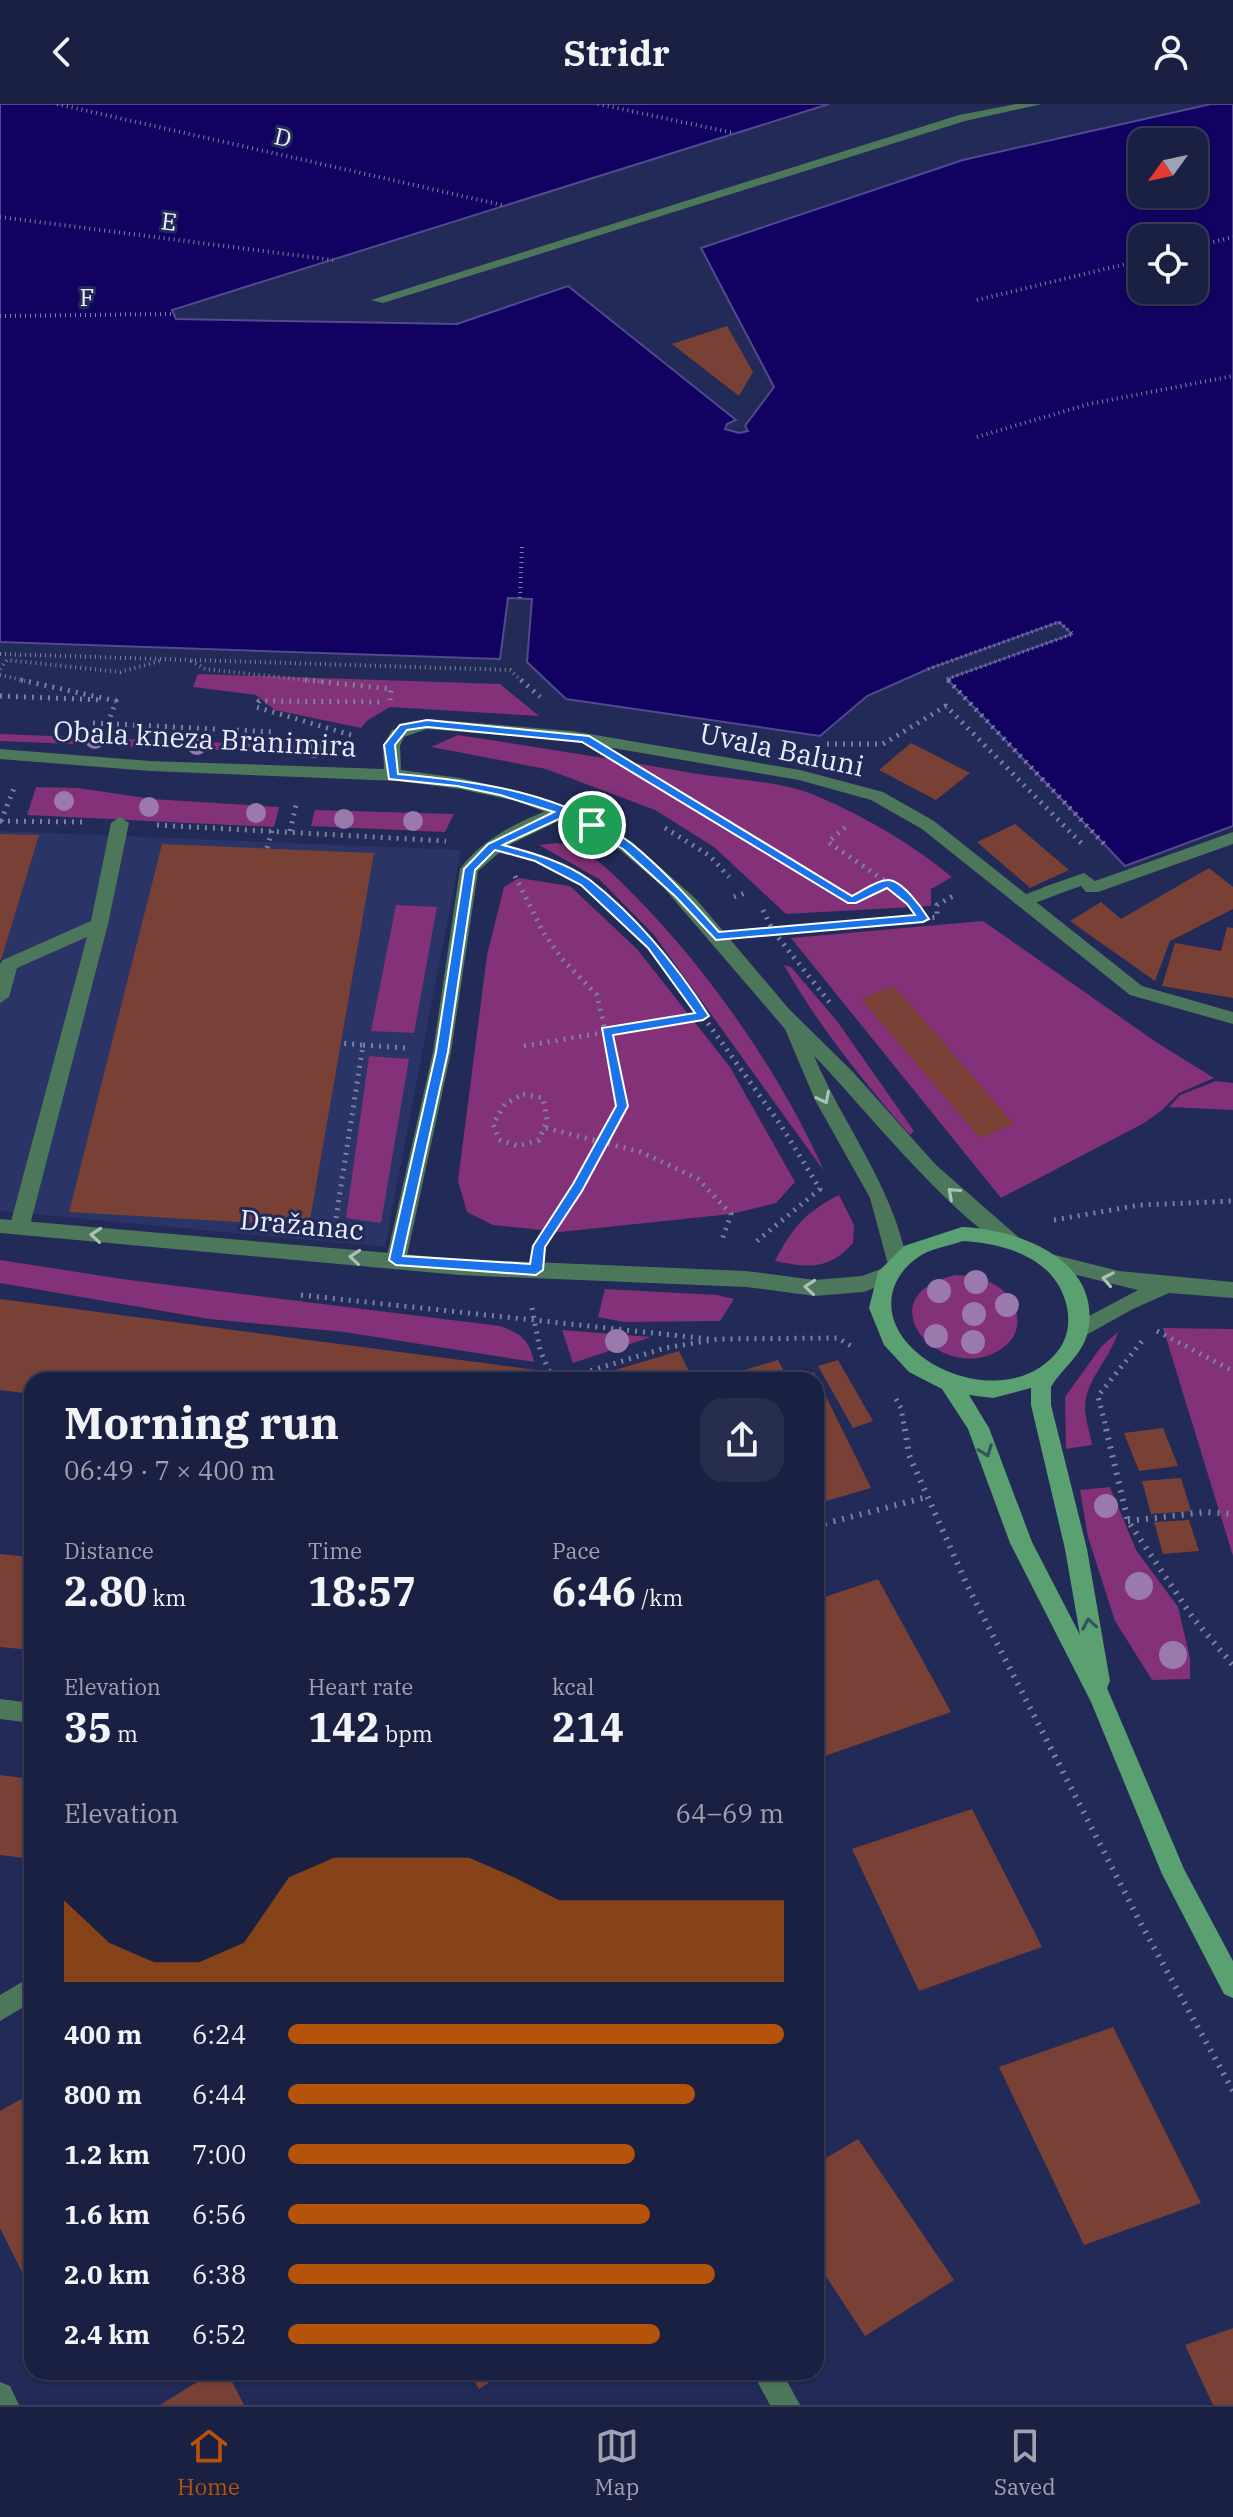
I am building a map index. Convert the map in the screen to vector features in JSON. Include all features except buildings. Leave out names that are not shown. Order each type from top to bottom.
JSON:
[{"type":"main road","points":[[1049,1373],[1027,1383],[975,1389],[923,1372],[903,1356],[887,1337],[879,1316],[879,1295],[892,1268],[915,1248],[937,1239],[962,1234],[989,1235],[1014,1242],[1051,1262],[1070,1283],[1080,1307],[1079,1331],[1069,1354],[1049,1373],[1041,1386],[1041,1405],[1076,1549],[1102,1700]]},
{"type":"main road","points":[[949,1383],[978,1428],[1021,1543],[1102,1700],[1174,1874],[1233,1986]]},
{"type":"street","points":[[378,300],[963,118],[1036,104]]},
{"type":"street","name":"Uvala Baluni","points":[[393,777],[389,745],[392,740],[404,727],[427,724],[572,736],[800,775],[877,796],[928,825],[1136,991],[1233,1018]]},
{"type":"street","name":"Obala kneza Branimira","points":[[0,754],[150,766],[393,777],[487,789],[565,811],[627,846],[680,894],[793,1027],[833,1062],[945,1187],[1014,1242]]},
{"type":"street","points":[[396,1260],[442,1052],[469,869],[492,846],[565,811]]},
{"type":"street","points":[[10,1228],[99,924],[120,823]]},
{"type":"street","points":[[1022,902],[1084,879],[1092,888],[1233,838]]},
{"type":"street","points":[[0,997],[9,964],[99,924]]},
{"type":"street","name":"Obala kneza Branimira","points":[[793,1027],[825,1100],[883,1201],[892,1228],[892,1268]]},
{"type":"street","name":"Dražanac","points":[[10,1228],[530,1270],[746,1279],[815,1288],[843,1288],[892,1268]]},
{"type":"street","points":[[1051,1262],[1097,1277],[1233,1290]]},
{"type":"street","points":[[1079,1331],[1126,1303],[1166,1286]]},
{"type":"street","points":[[0,1709],[24,1712]]},
{"type":"street","points":[[0,2009],[24,1993]]},
{"type":"street","points":[[771,2380],[786,2405]]},
{"type":"street","points":[[0,2396],[5,2405]]},
{"type":"path","name":"D","points":[[57,104],[502,205]]},
{"type":"path","points":[[598,104],[734,133]]},
{"type":"path","name":"E","points":[[0,217],[333,260]]},
{"type":"path","points":[[1208,243],[1233,237]]},
{"type":"path","points":[[977,300],[1128,263]]},
{"type":"path","name":"F","points":[[0,316],[173,314]]},
{"type":"path","points":[[977,437],[1089,404],[1233,376]]},
{"type":"path","points":[[520,598],[522,547]]},
{"type":"path","points":[[928,669],[1059,622],[1073,634],[947,679],[1115,855]]},
{"type":"path","points":[[0,654],[54,656]]},
{"type":"path","points":[[116,701],[0,672],[7,660],[120,672],[165,659]]},
{"type":"path","points":[[189,660],[205,669],[391,689],[389,702],[259,701],[256,707],[360,737],[315,734]]},
{"type":"path","points":[[0,696],[116,701]]},
{"type":"path","points":[[108,723],[116,701]]},
{"type":"path","points":[[93,723],[285,732]]},
{"type":"path","points":[[17,781],[1,821],[120,823],[411,837],[492,846],[539,858],[585,882],[652,945],[780,1124],[820,1189],[758,1241],[749,1241]]},
{"type":"path","points":[[664,785],[852,901],[888,883]]},
{"type":"path","points":[[290,831],[297,802]]},
{"type":"path","points":[[846,827],[828,842],[911,901],[923,919]]},
{"type":"path","points":[[267,848],[272,830]]},
{"type":"path","points":[[519,878],[543,932],[562,959],[597,995],[622,1106],[578,1187],[539,1246],[530,1270],[534,1321],[540,1350],[550,1372]]},
{"type":"path","points":[[716,936],[923,919],[937,917],[937,905]]},
{"type":"path","points":[[524,1046],[703,1016]]},
{"type":"path","points":[[341,1043],[413,1048]]},
{"type":"path","points":[[335,1228],[363,1045]]},
{"type":"path","points":[[523,1094],[543,1098],[549,1111],[546,1128],[539,1140],[518,1146],[499,1140],[493,1124],[505,1104],[523,1094]]},
{"type":"path","points":[[546,1128],[641,1152],[698,1179],[731,1214],[722,1241],[735,1241]]},
{"type":"path","points":[[1046,1222],[1140,1205],[1233,1201]]},
{"type":"path","points":[[1166,1286],[1152,1329],[1098,1396],[1128,1521],[1193,1618],[1233,1665]]},
{"type":"path","points":[[291,1293],[718,1339],[838,1338],[855,1348]]},
{"type":"path","points":[[1152,1329],[1233,1371]]},
{"type":"path","points":[[586,1372],[665,1348],[718,1339]]},
{"type":"path","points":[[891,1393],[901,1408],[909,1455],[968,1587],[1148,1938],[1233,2091]]},
{"type":"path","points":[[824,1524],[927,1497]]},
{"type":"path","points":[[1128,1521],[1206,1512],[1233,1514]]},
{"type":"shaded area","points":[[0,104],[829,104],[172,310],[176,319],[457,324],[568,286],[736,420],[727,424],[725,429],[739,433],[748,431],[745,426],[774,387],[701,248],[963,160],[1211,104],[1233,104],[1233,826],[1125,866],[947,679],[1072,634],[1059,622],[928,669],[867,696],[820,736],[566,699],[527,662],[532,599],[508,598],[500,659],[0,642]]},
{"type":"shaded area","points":[[198,674],[500,684],[539,716],[390,707],[361,728],[275,710],[256,695],[193,687]]},
{"type":"shaded area","points":[[0,734],[336,747],[332,755],[0,741]]},
{"type":"shaded area","points":[[458,735],[802,791],[871,822],[921,853],[952,877],[931,889],[931,906],[786,914],[714,847],[655,810],[546,769],[431,747]]},
{"type":"shaded area","points":[[36,787],[78,788],[152,799],[279,807],[274,827],[27,815]]},
{"type":"shaded area","points":[[315,810],[454,814],[445,832],[311,826]]},
{"type":"shaded area","points":[[0,831],[461,850],[385,1247],[0,1211]]},
{"type":"shaded area","points":[[557,843],[580,850],[603,865],[691,958],[765,1062],[824,1171],[654,935],[599,879],[539,845]]},
{"type":"shaded area","points":[[519,878],[570,886],[637,949],[730,1067],[795,1182],[776,1203],[731,1214],[560,1232],[493,1225],[467,1212],[458,1181],[487,955],[504,887]]},
{"type":"shaded area","points":[[396,905],[437,907],[414,1033],[371,1031]]},
{"type":"shaded area","points":[[983,921],[1156,1042],[1214,1078],[1179,1093],[1144,1123],[1001,1198],[791,938]]},
{"type":"shaded area","points":[[784,965],[791,967],[837,1021],[914,1131],[910,1135],[842,1053]]},
{"type":"shaded area","points":[[369,1056],[409,1059],[381,1223],[346,1218]]},
{"type":"shaded area","points":[[1216,1081],[1233,1083],[1233,1110],[1169,1107],[1180,1095]]},
{"type":"shaded area","points":[[839,1195],[854,1225],[853,1243],[835,1258],[818,1265],[775,1261],[801,1222]]},
{"type":"shaded area","points":[[0,1260],[129,1280],[500,1326],[523,1338],[534,1362],[344,1332],[209,1319],[0,1283]]},
{"type":"shaded area","points":[[956,1275],[992,1283],[1002,1289],[1014,1306],[1017,1326],[1014,1335],[998,1351],[975,1358],[953,1356],[934,1347],[920,1333],[913,1317],[915,1300],[929,1285]]},
{"type":"shaded area","points":[[605,1289],[717,1295],[734,1299],[720,1321],[624,1322],[598,1317]]},
{"type":"shaded area","points":[[1163,1328],[1233,1329],[1233,1556]]},
{"type":"shaded area","points":[[562,1330],[651,1337],[573,1363]]},
{"type":"shaded area","points":[[1118,1332],[1086,1397],[1085,1412],[1092,1445],[1066,1449],[1065,1397],[1101,1347]]},
{"type":"shaded area","points":[[1110,1487],[1136,1550],[1178,1607],[1190,1658],[1190,1679],[1152,1680],[1115,1621],[1088,1537],[1080,1490]]},
{"type":"route","points":[[592,825],[565,811],[492,846],[469,869],[442,1052],[396,1260],[459,1267],[536,1270],[539,1246],[578,1187],[622,1106],[606,1031],[703,1016],[652,945],[585,882],[539,858],[492,846],[513,835],[565,811],[502,792],[457,783],[393,777],[389,745],[404,727],[427,724],[585,739],[852,901],[888,883],[911,901],[923,919],[716,936],[680,894],[627,846],[592,825]]}]
